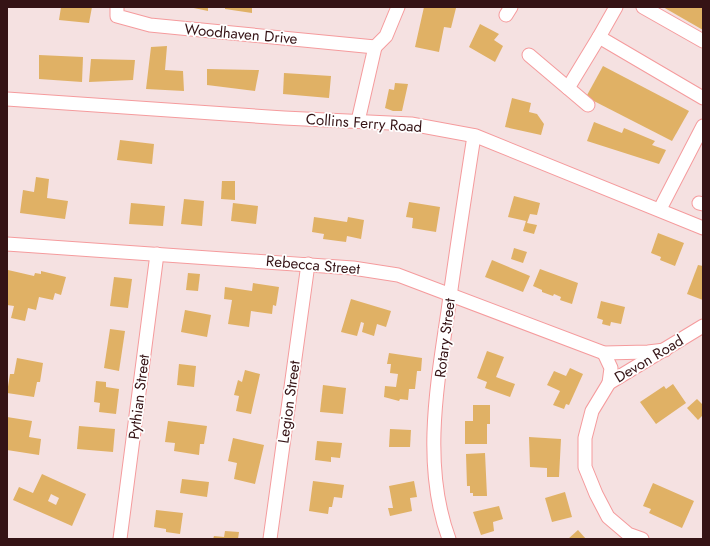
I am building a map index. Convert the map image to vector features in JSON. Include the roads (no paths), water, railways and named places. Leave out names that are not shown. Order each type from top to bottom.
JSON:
[{"type":"street","name":"Woodhaven Drive","points":[[117,7],[117,16],[150,26],[375,47]]},
{"type":"street","points":[[358,122],[375,47],[386,36],[398,7]]},
{"type":"street","points":[[568,88],[616,7]]},
{"type":"street","points":[[644,7],[703,41]]},
{"type":"street","points":[[599,37],[703,98]]},
{"type":"street","points":[[529,55],[588,105]]},
{"type":"street","name":"Collins Ferry Road","points":[[7,99],[284,118],[411,124],[474,136],[660,209],[703,228]]},
{"type":"street","points":[[660,209],[703,126]]},
{"type":"street","name":"Rotary Street","points":[[449,539],[441,518],[433,455],[440,365],[474,136]]},
{"type":"street","name":"Rebecca Street","points":[[7,244],[308,264],[353,268],[398,275],[604,353]]},
{"type":"street","name":"Pythian Street","points":[[120,539],[157,254]]},
{"type":"street","name":"Legion Street","points":[[270,539],[308,264]]},
{"type":"street","name":"Devon Road","points":[[642,539],[628,534],[608,517],[596,494],[585,466],[585,438],[592,412],[609,383],[703,326]]},
{"type":"street","points":[[609,383],[611,368],[604,353],[665,350]]}]
